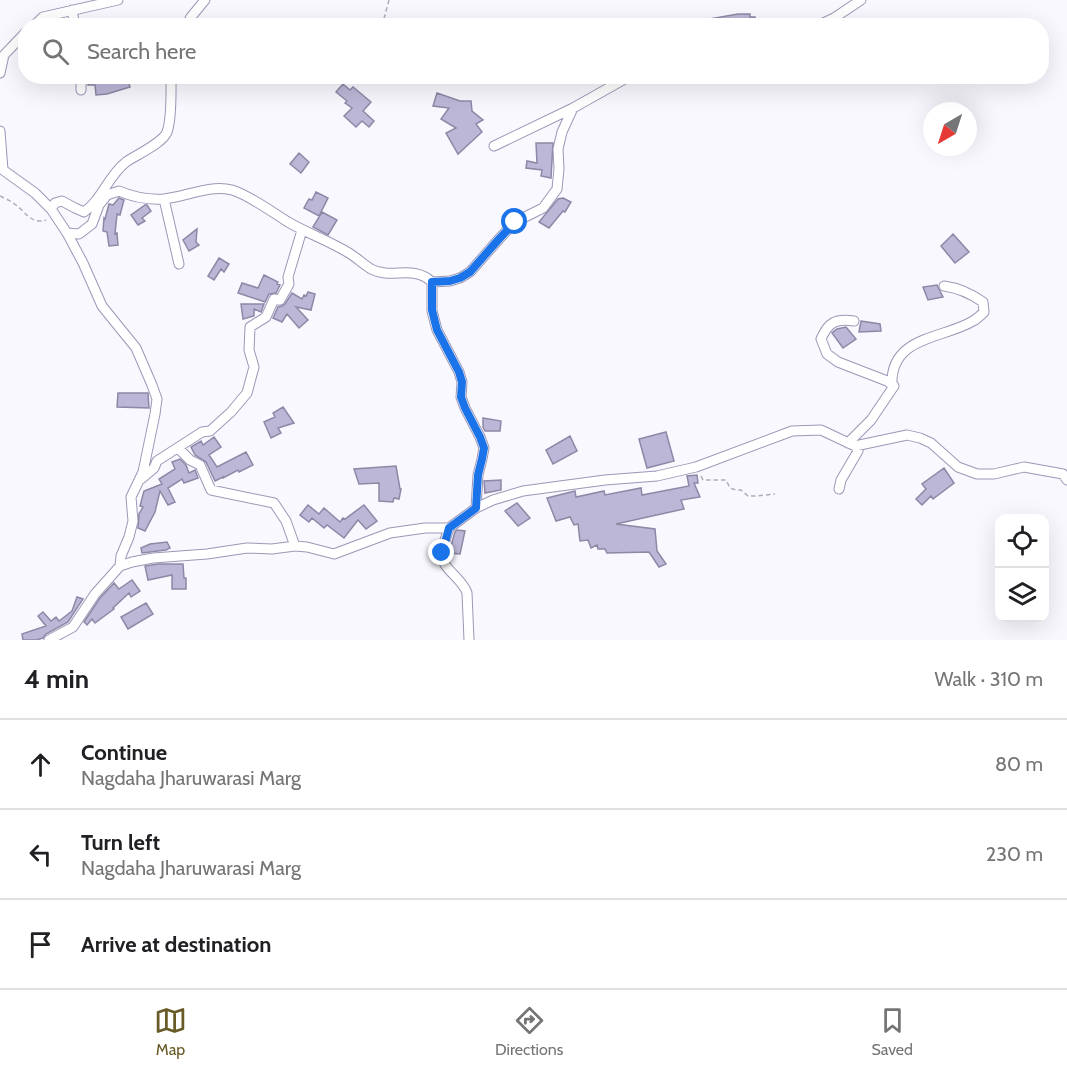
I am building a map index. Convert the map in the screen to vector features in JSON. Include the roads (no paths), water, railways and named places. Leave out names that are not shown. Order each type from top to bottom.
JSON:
[{"type":"street","points":[[42,18],[118,0]]},
{"type":"street","points":[[190,18],[205,0]]},
{"type":"street","points":[[834,18],[861,0]]},
{"type":"street","points":[[72,10],[74,18]]},
{"type":"street","points":[[0,73],[4,55],[18,40]]},
{"type":"street","points":[[81,84],[81,90]]},
{"type":"street","points":[[50,214],[55,203],[62,201],[84,212],[91,207],[124,163],[160,141],[167,134],[171,84]]},
{"type":"street","points":[[494,146],[573,108],[616,84]]},
{"type":"street","points":[[432,282],[450,281],[470,272],[515,222],[543,208],[557,189],[558,149],[562,132],[573,108]]},
{"type":"street","points":[[0,131],[2,168],[34,194],[67,233],[83,262],[102,306],[136,348],[157,399],[143,472],[131,497],[133,521],[121,556],[120,566]]},
{"type":"street","points":[[67,233],[79,234],[92,224],[99,205],[107,195],[119,191],[132,197],[164,199],[219,189],[232,190],[302,230],[349,253],[374,270],[388,273],[418,273],[426,276],[432,282],[432,310],[437,330],[459,372],[462,382],[461,397],[484,448],[478,475],[476,508]]},
{"type":"street","points":[[164,199],[179,264]]},
{"type":"street","points":[[140,480],[154,468],[157,461],[202,432],[210,431],[247,393],[254,367],[249,350],[250,327],[266,317],[274,299],[280,300],[289,284],[288,277],[302,230]]},
{"type":"street","points":[[852,445],[894,386],[892,385],[892,373],[897,359],[918,342],[973,321],[984,312],[983,302],[973,295],[957,287],[944,286]]},
{"type":"street","points":[[854,321],[834,322],[826,327],[821,339],[827,354],[838,362],[892,385]]},
{"type":"street","points":[[49,640],[73,627],[95,594],[120,566],[132,562],[247,548],[272,549],[295,546],[334,554],[390,533],[425,528],[449,528],[476,508],[523,491],[657,476],[696,467],[792,431],[821,430],[852,445],[858,451],[841,480],[839,489]]},
{"type":"street","points":[[852,445],[907,435],[932,443],[958,467],[977,474],[993,474],[1024,467],[1066,473]]},
{"type":"street","points":[[178,448],[190,460],[200,465],[212,490],[274,503],[286,521],[295,546]]},
{"type":"street","points":[[449,528],[442,553],[443,560],[465,585],[469,640]]}]
